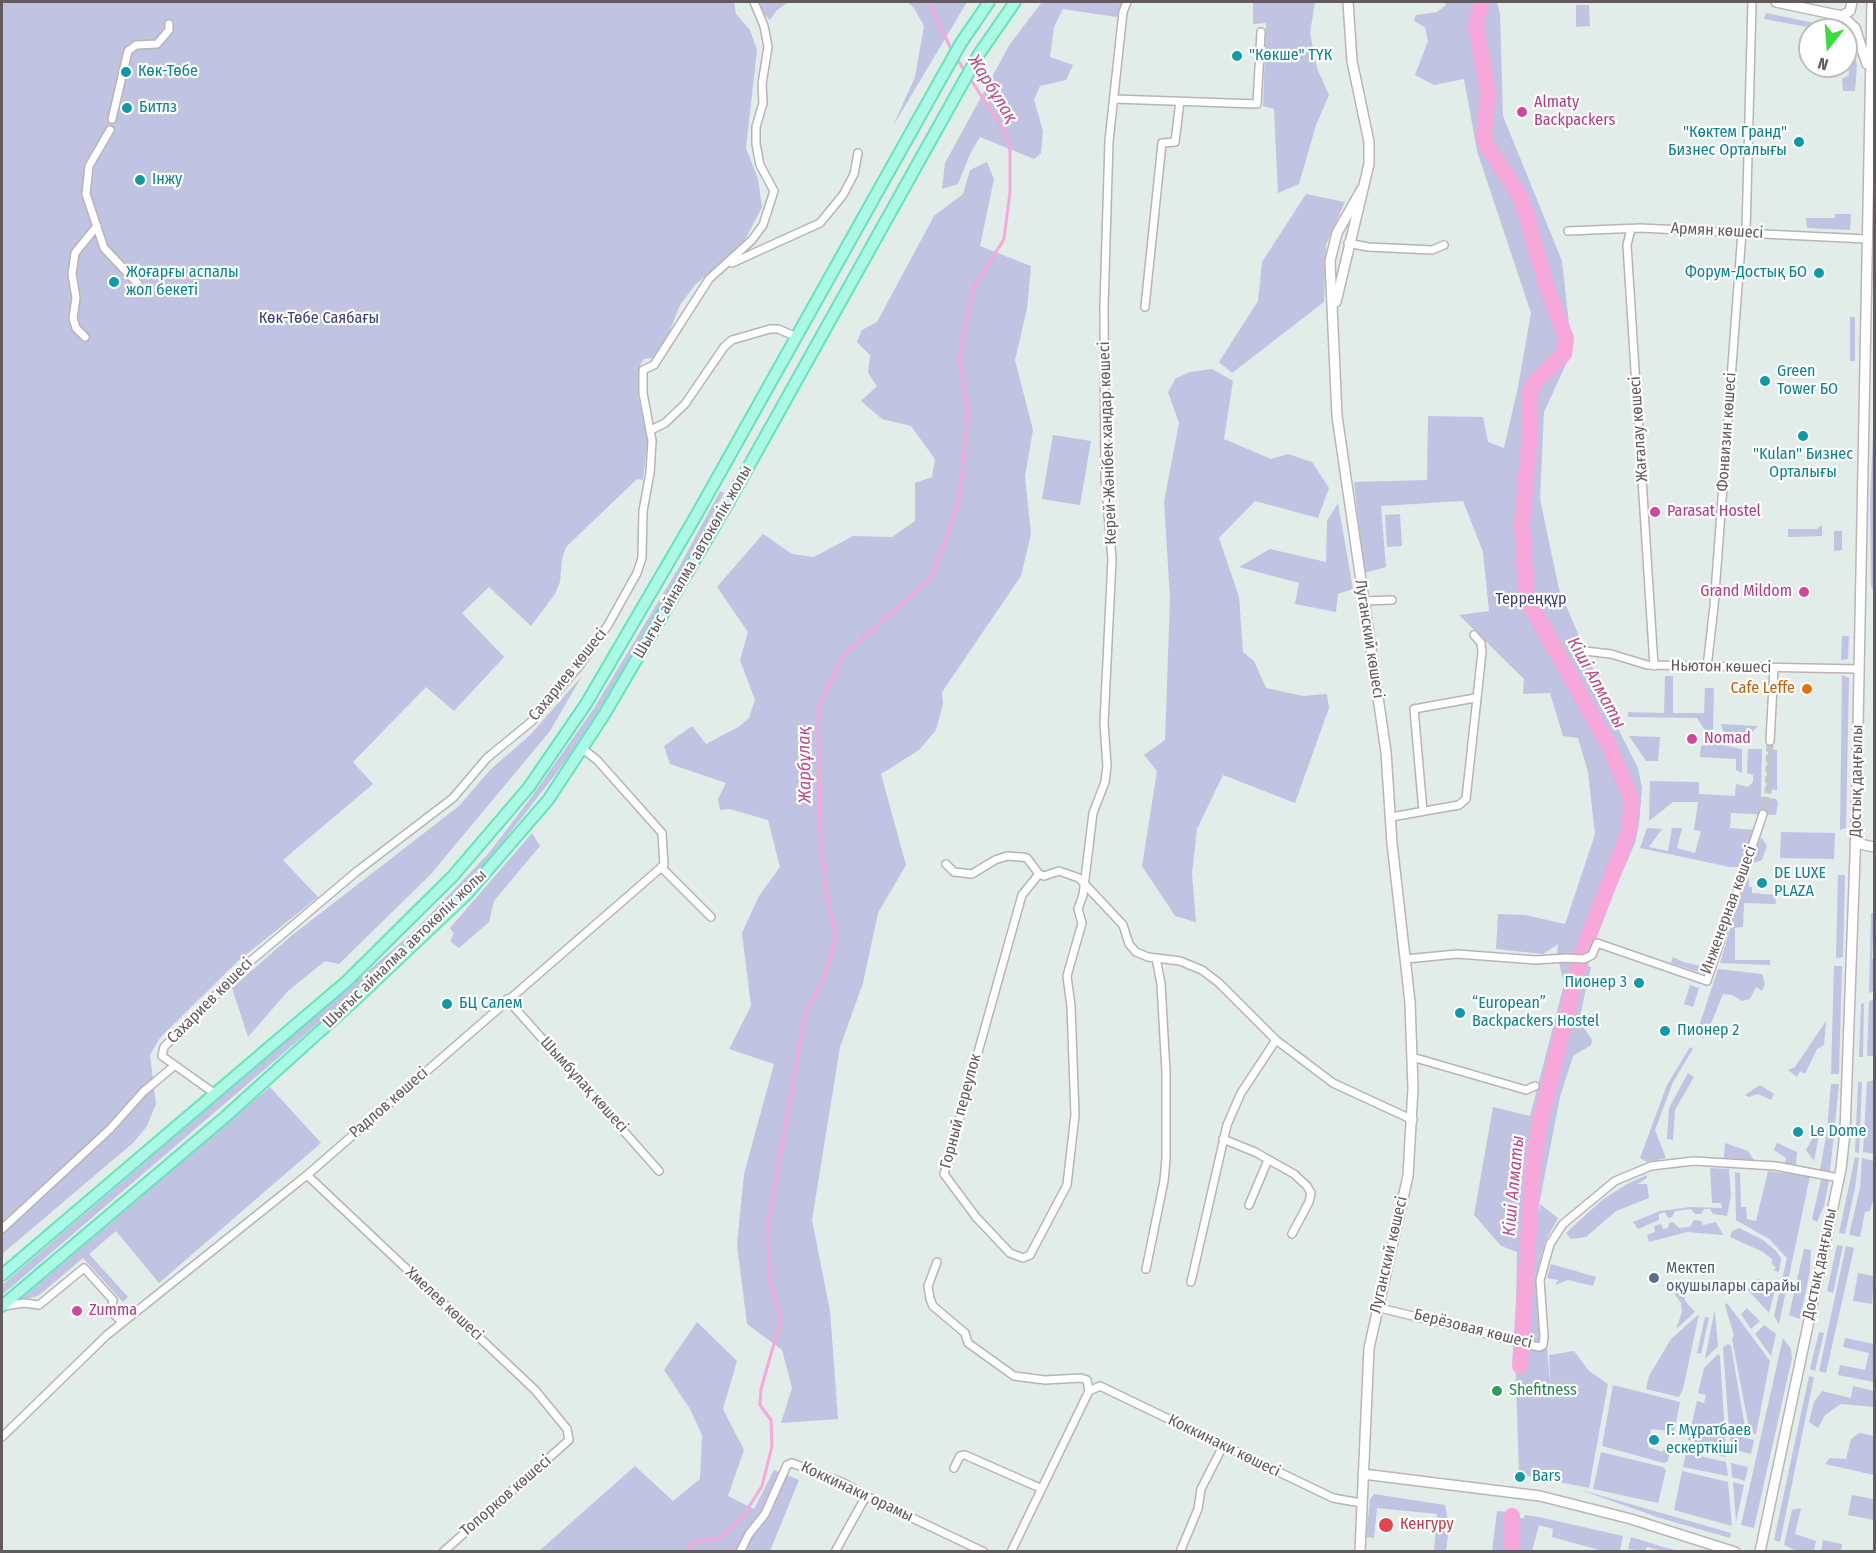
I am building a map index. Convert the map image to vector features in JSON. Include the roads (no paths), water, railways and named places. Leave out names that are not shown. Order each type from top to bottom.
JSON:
[{"type":"main road","points":[[2,1275],[347,981],[453,876],[529,787],[586,704],[797,337],[961,43],[989,2]]},
{"type":"main road","name":"Шығыс айналма автокөлік жолы","points":[[2,1306],[225,1117],[358,998],[459,902],[548,800],[584,748],[756,453],[980,54],[1015,2]]},
{"type":"street","name":"Сахариев көшесі","points":[[214,1093],[162,1056],[164,1047],[246,965],[356,872],[453,798],[488,758],[532,721],[580,665],[628,590],[642,558],[642,519],[650,473],[651,430],[643,393],[643,370],[654,365],[709,279],[752,240],[763,225],[774,191],[760,165],[756,127],[763,103],[762,84],[768,47],[764,26],[754,2]]},
{"type":"street","name":"Керей-Жәнібек хандар көшесі","points":[[1085,883],[1093,813],[1105,782],[1107,766],[1104,739],[1112,559],[1105,477],[1104,307],[1109,141],[1126,2]]},
{"type":"street","name":"Луганский көшесі","points":[[1335,320],[1348,243],[1369,164],[1370,142],[1352,61],[1348,2]]},
{"type":"street","name":"Фонвизин көшесі","points":[[1707,667],[1714,606],[1744,232],[1752,2]]},
{"type":"street","points":[[1776,2],[1842,16],[1855,28],[1870,75]]},
{"type":"street","points":[[1842,16],[1850,11],[1852,2]]},
{"type":"street","name":"Достық даңғылы","points":[[1760,1551],[1839,1178],[1848,1079],[1867,239],[1871,212],[1869,125],[1872,2]]},
{"type":"street","points":[[112,119],[128,51],[136,45],[157,44],[169,30],[169,24]]},
{"type":"street","points":[[1114,99],[1257,104],[1261,32]]},
{"type":"street","points":[[1145,307],[1162,143],[1175,142],[1180,101]]},
{"type":"street","points":[[1869,125],[1875,102]]},
{"type":"street","points":[[110,130],[89,166],[86,194],[104,248],[138,284]]},
{"type":"street","points":[[726,265],[820,223],[843,195],[854,174],[858,153]]},
{"type":"street","name":"Луганский көшесі","points":[[1360,1551],[1369,1348],[1376,1307],[1408,1176],[1413,1120],[1406,959],[1386,752],[1337,416],[1335,320],[1330,261],[1334,242],[1362,189]]},
{"type":"street","points":[[85,337],[76,328],[73,318],[76,298],[72,274],[75,253],[97,226]]},
{"type":"street","name":"Армян көшесі","points":[[1568,231],[1630,229],[1744,232],[1867,239]]},
{"type":"street","name":"Жағалау көшесі","points":[[1630,229],[1627,245],[1654,666]]},
{"type":"street","points":[[1348,243],[1368,247],[1432,250],[1444,245]]},
{"type":"street","points":[[651,430],[665,423],[685,405],[724,347],[732,340],[770,329],[778,329],[797,337]]},
{"type":"street","points":[[1364,601],[1392,600]]},
{"type":"street","points":[[1391,817],[1459,805],[1466,799],[1475,698],[1482,652],[1481,643],[1474,635]]},
{"type":"street","name":"Ньютон көшесі","points":[[1585,651],[1654,666],[1859,669]]},
{"type":"street","points":[[1770,741],[1774,668]]},
{"type":"street","points":[[1423,811],[1414,709],[1475,698]]},
{"type":"street","points":[[584,748],[662,833],[664,865],[661,867],[711,917]]},
{"type":"street","name":"Инженерная көшесі","points":[[1406,959],[1448,954],[1536,960],[1559,958],[1584,960],[1592,955],[1597,943],[1707,981],[1763,814]]},
{"type":"street","points":[[1855,843],[1875,847]]},
{"type":"street","points":[[946,864],[954,872],[972,874],[995,860],[1007,856],[1021,856],[1027,858],[1039,874],[1044,876],[1059,871],[1085,883],[1123,925],[1129,944],[1136,952],[1156,958],[1180,961],[1202,970],[1219,983],[1276,1040],[1334,1083],[1413,1120]]},
{"type":"street","name":"Радлов көшесі","points":[[2,1437],[122,1323],[307,1175],[661,867]]},
{"type":"street","name":"Горный переулок","points":[[1039,874],[1022,895],[944,1174],[976,1217],[1003,1246],[1010,1253],[1023,1258],[1030,1255],[1067,1185],[1075,1115],[1071,1006],[1066,983],[1082,923],[1078,909],[1085,883]]},
{"type":"street","points":[[1146,1269],[1164,1181],[1166,1159],[1166,1072],[1161,984],[1156,958]]},
{"type":"street","name":"Шымбұлақ көшесі","points":[[507,999],[659,1171]]},
{"type":"street","points":[[1191,1282],[1223,1139],[1241,1093],[1276,1040]]},
{"type":"street","points":[[1412,1057],[1526,1090],[1535,1086]]},
{"type":"street","points":[[2,1228],[110,1129],[142,1092],[174,1066]]},
{"type":"street","points":[[1223,1139],[1294,1174],[1311,1193],[1292,1234]]},
{"type":"street","points":[[1249,1205],[1268,1160]]},
{"type":"street","name":"Берёзовая көшесі","points":[[1376,1307],[1514,1342],[1532,1346],[1543,1345],[1540,1280],[1550,1244],[1572,1215],[1619,1179],[1651,1166],[1694,1161],[1776,1166],[1839,1178]]},
{"type":"street","name":"Хмелев көшесі","points":[[307,1175],[535,1390],[567,1429],[569,1440]]},
{"type":"street","points":[[937,1262],[928,1286],[930,1299],[933,1306],[965,1333],[968,1343],[1014,1376],[1035,1379],[1081,1378],[1087,1380],[1089,1391],[1011,1551]]},
{"type":"street","points":[[2,1306],[24,1303],[39,1305],[84,1268],[113,1300],[111,1311],[122,1323]]},
{"type":"street","name":"Коккинаки көшесі","points":[[1089,1391],[1100,1386],[1333,1498],[1361,1503]]},
{"type":"street","name":"Топорков көшесі","points":[[443,1551],[569,1440]]},
{"type":"street","points":[[1180,1551],[1198,1509],[1201,1490],[1222,1446]]},
{"type":"street","points":[[954,1468],[960,1456],[965,1455],[1040,1488]]},
{"type":"street","name":"Коккинаки орамы","points":[[740,1551],[749,1534],[765,1514],[787,1465],[797,1463],[846,1484],[866,1496],[984,1551]]},
{"type":"street","points":[[1363,1474],[1558,1501],[1646,1523],[1735,1551]]},
{"type":"street","points":[[835,1551],[866,1496]]},
{"type":"waterway","name":"Жарбұлақ","points":[[929,2],[952,51]]},
{"type":"waterway","name":"Кіші Алматы","points":[[1481,2],[1476,26],[1488,93],[1484,136],[1487,146],[1518,193],[1525,210],[1547,288],[1566,338],[1564,354],[1535,382],[1529,394],[1530,431],[1522,525],[1526,590],[1531,606],[1609,746],[1630,796],[1631,809],[1628,834],[1581,956],[1540,1122],[1533,1165],[1520,1366]]},
{"type":"waterway","name":"Жарбұлақ","points":[[956,57],[965,72]]},
{"type":"waterway","name":"Жарбұлақ","points":[[688,1552],[691,1543],[721,1538],[743,1516],[762,1486],[772,1446],[771,1420],[760,1405],[761,1389],[781,1319],[769,1278],[768,1224],[805,1014],[825,976],[836,935],[826,890],[820,834],[818,708],[843,656],[932,577],[959,500],[968,414],[959,358],[973,289],[1004,239],[1010,192],[1010,151],[1006,134],[969,77]]},
{"type":"waterway","name":"Кіші Алматы","points":[[1511,1552],[1512,1516]]},
{"type":"tunnel","points":[[1763,814],[1768,792],[1770,741]]},
{"type":"place","name":"\"Көкше\" ТҮК","points":[[1237,56]]},
{"type":"place","name":"Көк-Төбе","points":[[126,72]]},
{"type":"place","name":"Битлз","points":[[127,108]]},
{"type":"place","name":"Almaty Backpackers","points":[[1522,112]]},
{"type":"place","name":"\"Көктем Гранд\" Бизнес Орталығы","points":[[1799,142]]},
{"type":"place","name":"Інжу","points":[[140,180]]},
{"type":"place","name":"Форум-Достық БО","points":[[1819,273]]},
{"type":"place","name":"Жоғарғы аспалы жол бекеті","points":[[114,282]]},
{"type":"place","name":"Green Tower БО","points":[[1765,381]]},
{"type":"place","name":"\"Kulan\" Бизнес Орталығы","points":[[1803,436]]},
{"type":"place","name":"Parasat Hostel","points":[[1655,512]]},
{"type":"place","name":"Grand Mildom","points":[[1804,592]]},
{"type":"place","name":"Cafe Leffe","points":[[1807,689]]},
{"type":"place","name":"Nomad","points":[[1692,739]]},
{"type":"place","name":"DE LUXE PLAZA","points":[[1762,883]]},
{"type":"place","name":"Пионер 3","points":[[1639,983]]},
{"type":"place","name":"БЦ Салем","points":[[447,1004]]},
{"type":"place","name":"“European” Backpackers Hostel","points":[[1460,1013]]},
{"type":"place","name":"Пионер 2","points":[[1665,1031]]},
{"type":"place","name":"Le Dome","points":[[1798,1132]]},
{"type":"place","name":"Мектеп оқушылары сарайы","points":[[1654,1278]]},
{"type":"place","name":"Zumma","points":[[77,1311]]},
{"type":"place","name":"Shefitness","points":[[1497,1391]]},
{"type":"place","name":"Г. Мұратбаев ескерткіші","points":[[1654,1440]]},
{"type":"place","name":"Bars","points":[[1520,1477]]},
{"type":"place","name":"Кенгуру","points":[[1386,1525]]},
{"type":"park label","name":"Көк-Төбе Саябағы","points":[[319,319]]},
{"type":"park label","name":"Терреңқұр","points":[[1531,600]]}]
